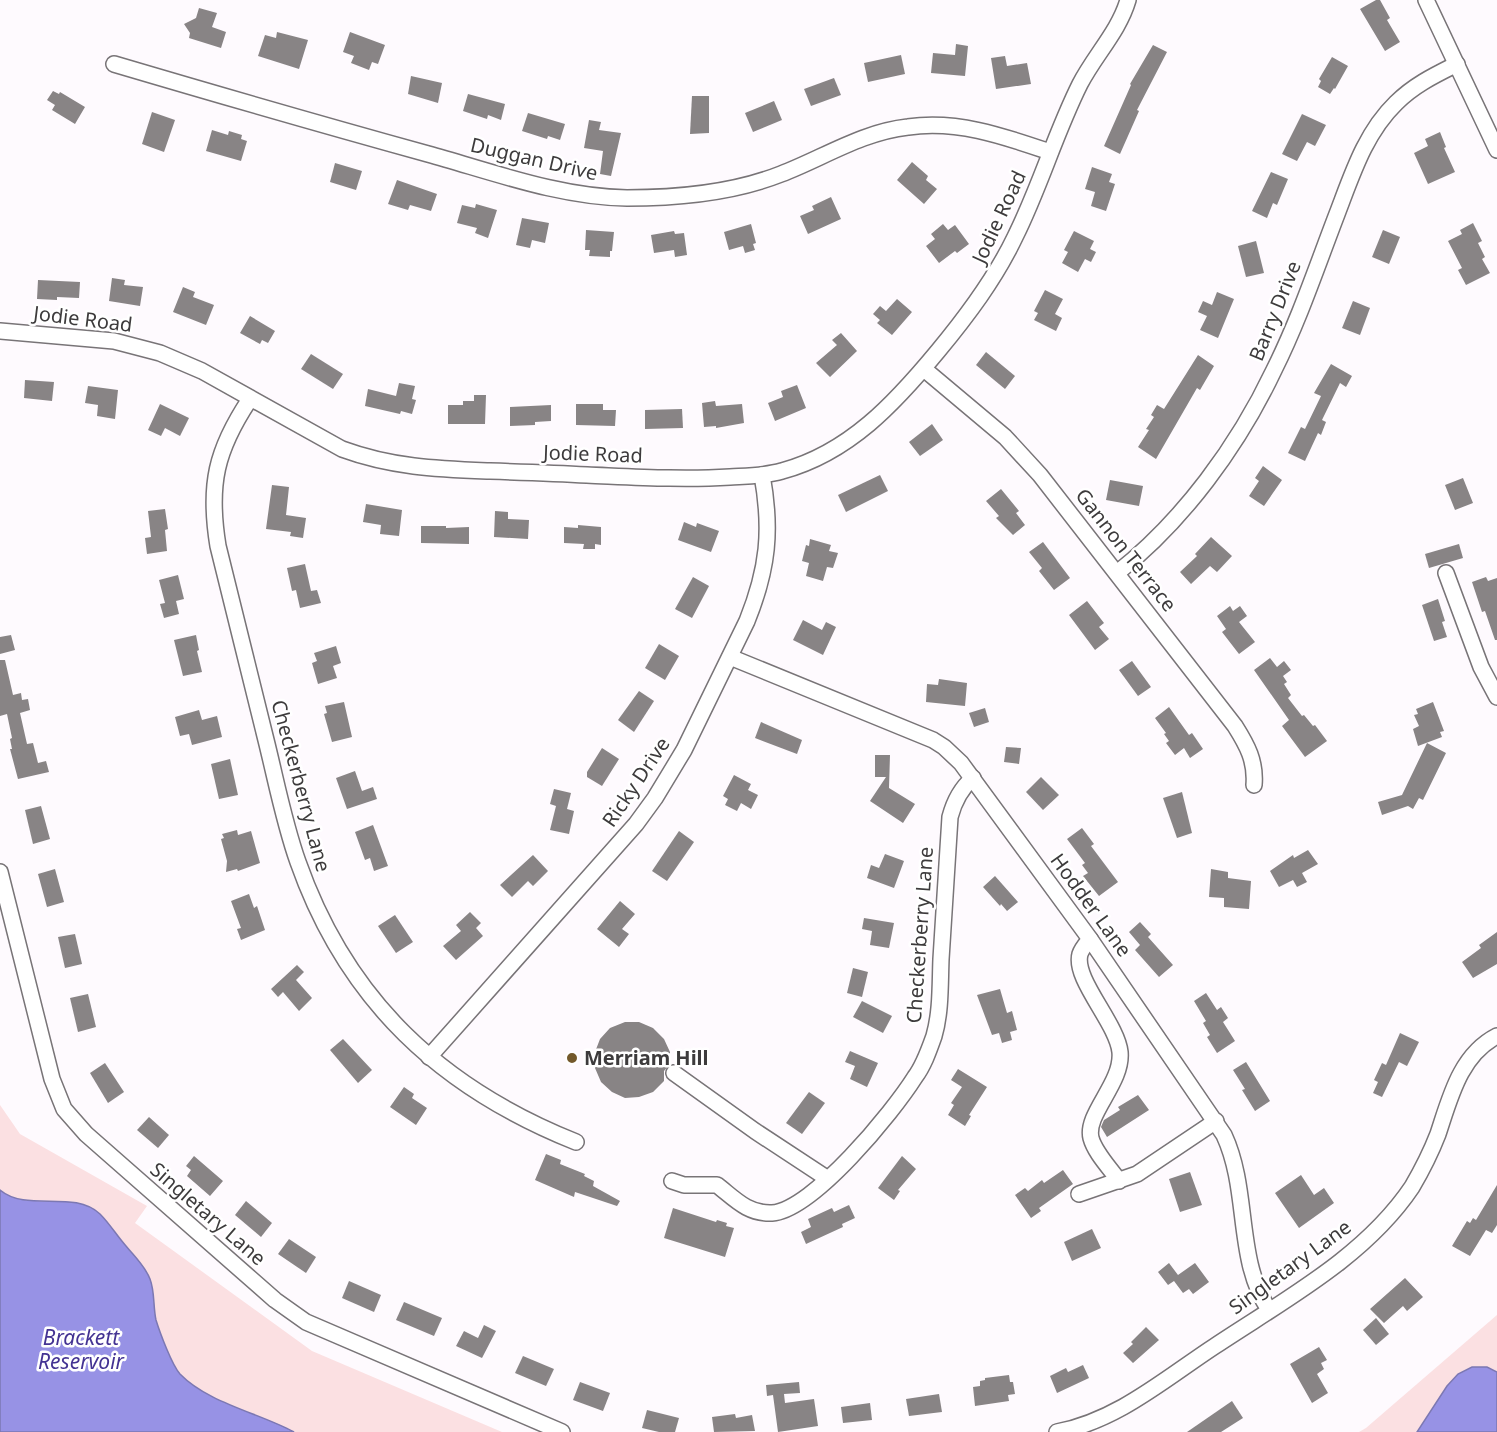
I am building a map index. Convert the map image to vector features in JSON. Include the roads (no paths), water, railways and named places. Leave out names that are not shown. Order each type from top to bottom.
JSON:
[{"type":"street","name":"Jodie Road","points":[[0,332],[87,338],[137,346],[171,357],[202,370],[342,449],[390,464],[439,469],[695,479],[762,475],[800,465],[855,436],[887,409],[924,369],[993,279],[1028,209],[1050,152],[1089,65],[1116,28],[1125,12],[1128,0]]},
{"type":"street","points":[[1426,0],[1497,150]]},
{"type":"street","name":"Duggan Drive","points":[[114,64],[232,100],[540,185],[603,196],[626,198],[674,196],[756,183],[868,136],[908,127],[951,125],[970,128],[993,133],[1050,152]]},
{"type":"street","name":"Barry Drive","points":[[1117,573],[1145,549],[1192,497],[1215,468],[1250,414],[1283,352],[1361,153],[1377,126],[1409,90],[1457,64]]},
{"type":"street","name":"Gannon Terrace","points":[[924,369],[981,415],[1024,456],[1117,573],[1244,739],[1254,762],[1254,785]]},
{"type":"street","name":"Checkerberry Lane","points":[[250,399],[231,429],[218,464],[214,485],[215,527],[289,835],[307,887],[333,941],[350,968],[388,1018],[429,1057],[451,1075],[508,1112],[576,1142]]},
{"type":"street","name":"Ricky Drive","points":[[429,1057],[636,824],[684,750],[755,601],[765,557],[768,516],[762,475]]},
{"type":"street","points":[[1446,573],[1481,667],[1497,698]]},
{"type":"street","name":"Hodder Lane","points":[[730,657],[933,740],[952,754],[973,778],[1090,939],[1216,1121],[1230,1147],[1234,1161],[1254,1282],[1269,1310]]},
{"type":"street","name":"Checkerberry Lane","points":[[672,1181],[684,1185],[717,1185],[745,1207],[754,1211],[775,1213],[804,1198],[828,1179],[895,1106],[915,1077],[929,1049],[937,1019],[950,818],[957,796],[964,785],[973,778]]},
{"type":"street","name":"Singletary Lane","points":[[0,872],[51,1079],[64,1108],[86,1134],[275,1300],[306,1322],[562,1432]]},
{"type":"street","points":[[1090,939],[1080,954],[1080,966],[1087,985],[1113,1031],[1120,1051],[1117,1072],[1092,1122],[1091,1139],[1119,1181]]},
{"type":"street","name":"Singletary Lane","points":[[1057,1432],[1082,1426],[1114,1412],[1312,1282],[1357,1247],[1400,1202],[1421,1172],[1451,1093],[1464,1067],[1482,1046],[1497,1036]]},
{"type":"street","points":[[674,1073],[755,1131],[828,1179]]},
{"type":"street","points":[[1080,1194],[1119,1181],[1150,1166],[1216,1121]]},
{"type":"water","name":"Brackett Reservoir","points":[[0,1190],[11,1197],[24,1200],[77,1203],[100,1214],[148,1274],[153,1289],[156,1320],[170,1356],[180,1374],[205,1393],[294,1432],[0,1432]]},
{"type":"water","points":[[1472,1367],[1487,1367],[1497,1372],[1497,1432],[1417,1432],[1447,1386],[1458,1374]]},
{"type":"place","name":"Merriam Hill","points":[[572,1058]]}]
